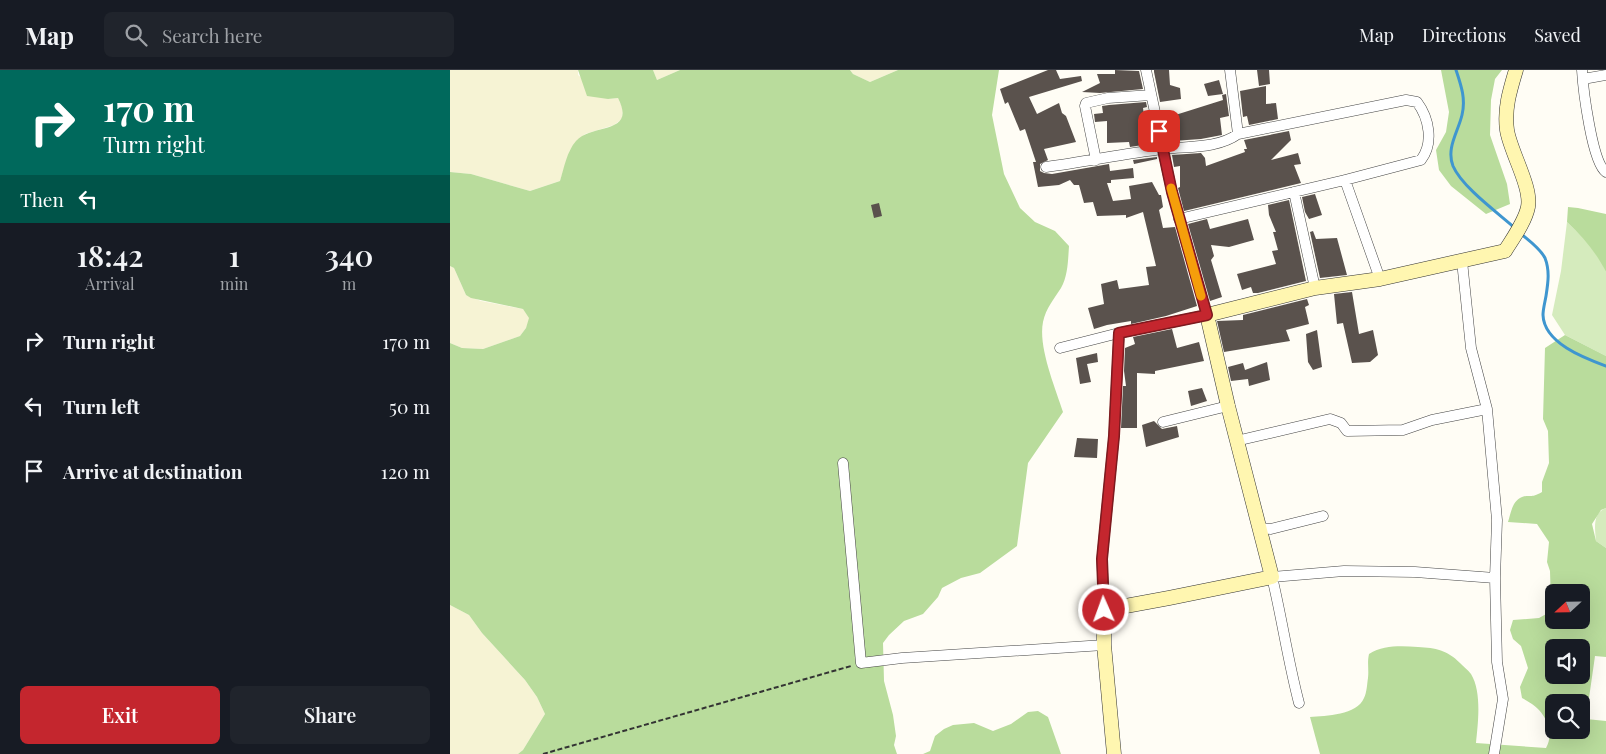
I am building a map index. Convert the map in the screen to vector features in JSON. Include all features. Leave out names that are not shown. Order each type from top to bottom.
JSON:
[{"type":"street","points":[[1146,70],[1180,219],[1207,315],[1236,441],[1280,610],[1292,677],[1299,702]]},
{"type":"street","points":[[1230,70],[1238,134]]},
{"type":"street","points":[[1060,348],[1119,333],[1207,315],[1315,288],[1380,279],[1505,251],[1524,218],[1528,206],[1527,194],[1507,132],[1506,116],[1509,93],[1516,70]]},
{"type":"street","points":[[1606,75],[1582,74],[1586,108],[1594,143],[1602,169],[1606,172]]},
{"type":"street","points":[[1096,160],[1085,106],[1086,103],[1108,98],[1151,95]]},
{"type":"street","points":[[1046,167],[1163,149],[1219,143],[1229,140],[1238,134],[1406,100],[1417,102],[1423,110],[1430,137],[1427,152],[1421,160],[1180,219]]},
{"type":"street","points":[[1345,180],[1380,279]]},
{"type":"street","points":[[1294,192],[1315,288]]},
{"type":"street","points":[[1462,261],[1471,348],[1487,409],[1497,520],[1495,578],[1497,662],[1503,699],[1494,754]]},
{"type":"street","points":[[1114,754],[1104,645],[1102,559],[1114,436],[1119,333]]},
{"type":"street","points":[[1162,422],[1228,406]]},
{"type":"street","points":[[1236,441],[1330,419],[1341,423],[1347,431],[1403,430],[1432,420],[1487,409]]},
{"type":"street","points":[[843,462],[861,663],[902,658],[1104,645]]},
{"type":"street","points":[[1258,528],[1271,528],[1323,516]]},
{"type":"street","points":[[1104,610],[1272,577],[1344,571],[1415,572],[1495,578]]},
{"type":"path","points":[[543,754],[861,663]]},
{"type":"shaded area","points":[[450,70],[578,70],[578,75],[608,99],[618,98],[623,109],[622,119],[614,125],[585,134],[570,150],[560,181],[530,191],[471,174],[450,172]]},
{"type":"shaded area","points":[[653,70],[680,70],[657,80]]},
{"type":"shaded area","points":[[850,70],[898,70],[870,82],[853,74]]},
{"type":"shaded area","points":[[450,266],[454,268],[466,295],[481,301],[523,309],[530,318],[520,336],[483,349],[462,348],[450,343]]},
{"type":"shaded area","points":[[450,605],[469,615],[482,633],[525,680],[537,697],[545,714],[523,750],[518,754],[450,754]]},
{"type":"green space","points":[[578,70],[653,70],[657,80],[680,70],[850,70],[853,74],[870,82],[898,70],[999,70],[992,115],[1004,174],[1020,208],[1035,222],[1055,231],[1069,246],[1065,278],[1046,312],[1042,332],[1048,367],[1063,412],[1028,463],[1017,546],[980,573],[961,578],[942,588],[938,597],[923,614],[904,621],[883,643],[884,681],[893,715],[896,736],[894,745],[897,754],[518,754],[523,750],[545,714],[537,697],[525,680],[482,633],[469,615],[450,605],[450,343],[462,348],[483,349],[520,336],[526,328],[529,318],[523,309],[471,298],[466,295],[454,268],[450,266],[450,172],[471,174],[530,191],[560,181],[568,155],[576,141],[592,132],[610,127],[622,118],[622,110],[618,98],[608,99],[587,96]]},
{"type":"green space","points":[[1441,70],[1502,70],[1495,79],[1491,100],[1490,135],[1507,184],[1510,204],[1486,214],[1451,186],[1439,170],[1436,150],[1446,132],[1449,112]]},
{"type":"green space","points":[[1568,207],[1606,214],[1606,272],[1589,245],[1567,222]]},
{"type":"green space","points":[[1567,222],[1586,240],[1599,257],[1606,272],[1606,356],[1565,335],[1552,315],[1561,271]]},
{"type":"green space","points":[[1565,335],[1606,356],[1606,508],[1601,510],[1592,524],[1596,541],[1606,548],[1606,657],[1595,656],[1590,694],[1545,694],[1545,720],[1537,708],[1522,698],[1520,687],[1528,668],[1521,646],[1513,639],[1510,630],[1513,620],[1539,618],[1545,615],[1545,629],[1590,629],[1590,584],[1550,584],[1550,571],[1547,562],[1549,542],[1537,524],[1508,522],[1516,501],[1522,497],[1542,492],[1542,482],[1549,463],[1548,431],[1543,419],[1545,348]]},
{"type":"green space","points":[[1606,508],[1606,548],[1596,541],[1595,527],[1596,517]]},
{"type":"green space","points":[[1399,646],[1424,647],[1441,650],[1450,655],[1471,674],[1478,698],[1476,743],[1546,748],[1549,739],[1590,739],[1590,719],[1606,721],[1606,754],[1320,754],[1310,717],[1340,714],[1360,704],[1366,691],[1369,654],[1380,649]]},
{"type":"green space","points":[[1038,711],[1048,717],[1061,754],[923,754],[930,751],[935,736],[953,725],[974,723],[993,731],[1011,724],[1028,712]]},
{"type":"building","points":[[1048,70],[1056,70],[1060,79],[1081,76],[1082,81],[1029,97],[1037,114],[1059,103],[1076,142],[1044,149],[1048,160],[1040,164],[1040,171],[1052,174],[1109,164],[1110,171],[1133,168],[1134,178],[1111,180],[1111,183],[1107,183],[1113,201],[1131,199],[1129,186],[1152,182],[1159,195],[1161,195],[1163,207],[1159,210],[1163,228],[1175,227],[1197,306],[1131,324],[1131,321],[1094,329],[1088,308],[1104,304],[1101,284],[1117,280],[1119,289],[1149,285],[1146,267],[1156,266],[1143,212],[1126,218],[1126,215],[1097,216],[1093,202],[1084,203],[1079,185],[1074,185],[1070,180],[1059,185],[1038,187],[1033,162],[1036,162],[1025,129],[1020,131],[1008,102],[1005,104],[1000,89]]},
{"type":"building","points":[[1115,70],[1139,71],[1143,89],[1100,93],[1082,92],[1100,83],[1097,74],[1115,74]]},
{"type":"building","points":[[1154,70],[1169,70],[1170,85],[1180,88],[1181,99],[1160,102]]},
{"type":"building","points":[[1257,70],[1269,70],[1270,84],[1259,86]]},
{"type":"building","points":[[1219,80],[1223,94],[1208,96],[1204,84]]},
{"type":"building","points":[[1266,86],[1266,104],[1276,103],[1278,119],[1249,125],[1247,116],[1243,117],[1240,91]]},
{"type":"building","points":[[1226,94],[1229,116],[1220,118],[1222,135],[1173,141],[1169,117],[1223,100],[1222,95]]},
{"type":"building","points":[[1146,102],[1147,107],[1143,108],[1148,143],[1155,143],[1130,147],[1129,142],[1107,143],[1107,121],[1095,122],[1094,114],[1103,113],[1102,106]]},
{"type":"building","points":[[1289,131],[1291,140],[1271,160],[1298,153],[1301,164],[1294,165],[1301,183],[1184,211],[1178,188],[1180,187],[1180,166],[1174,167],[1172,155],[1201,153],[1205,158],[1206,166],[1245,152],[1244,149],[1247,149],[1244,140]]},
{"type":"building","points":[[1157,157],[1157,159],[1134,164],[1133,160]]},
{"type":"building","points":[[1315,194],[1322,215],[1309,219],[1305,212],[1302,197]]},
{"type":"building","points":[[1289,200],[1306,281],[1258,293],[1253,293],[1251,287],[1242,290],[1237,274],[1276,264],[1272,251],[1278,250],[1273,232],[1276,232],[1269,215],[1268,205]]},
{"type":"building","points":[[879,203],[882,216],[874,218],[871,205]]},
{"type":"building","points":[[1207,219],[1210,229],[1248,219],[1254,240],[1229,247],[1211,245],[1214,256],[1211,260],[1222,297],[1210,301],[1188,224]]},
{"type":"building","points":[[1313,231],[1316,239],[1337,238],[1347,275],[1320,278],[1310,232]]},
{"type":"building","points":[[1352,292],[1359,334],[1373,330],[1378,355],[1370,362],[1352,363],[1343,323],[1337,324],[1334,294]]},
{"type":"building","points":[[1307,299],[1309,305],[1305,307],[1309,324],[1286,330],[1290,341],[1224,352],[1217,321],[1243,320],[1243,315]]},
{"type":"building","points":[[1172,329],[1177,348],[1199,342],[1204,361],[1155,371],[1155,374],[1137,373],[1137,428],[1121,428],[1123,386],[1126,386],[1124,371],[1125,348],[1135,344],[1133,337]]},
{"type":"building","points":[[1317,330],[1322,367],[1313,370],[1308,362],[1306,334]]},
{"type":"building","points":[[1097,353],[1098,362],[1087,364],[1091,382],[1080,384],[1076,358]]},
{"type":"building","points":[[1267,362],[1270,380],[1249,386],[1248,379],[1231,381],[1228,367],[1243,363],[1245,370]]},
{"type":"building","points":[[1202,388],[1207,401],[1191,406],[1188,391]]},
{"type":"building","points":[[1154,421],[1162,429],[1177,426],[1179,437],[1146,447],[1142,425]]},
{"type":"building","points":[[1077,438],[1098,439],[1097,458],[1074,457]]},
{"type":"waterway","points":[[1456,70],[1463,103],[1462,115],[1452,146],[1451,159],[1453,166],[1472,191],[1516,229]]},
{"type":"waterway","points":[[1520,233],[1534,244],[1547,263],[1548,282],[1543,315],[1545,325],[1550,334],[1577,354],[1606,366]]},
{"type":"slow traffic","points":[[1171,188],[1201,296]]},
{"type":"route","points":[[1104,610],[1102,559],[1114,436],[1119,333],[1207,315],[1172,192],[1159,131]]}]
